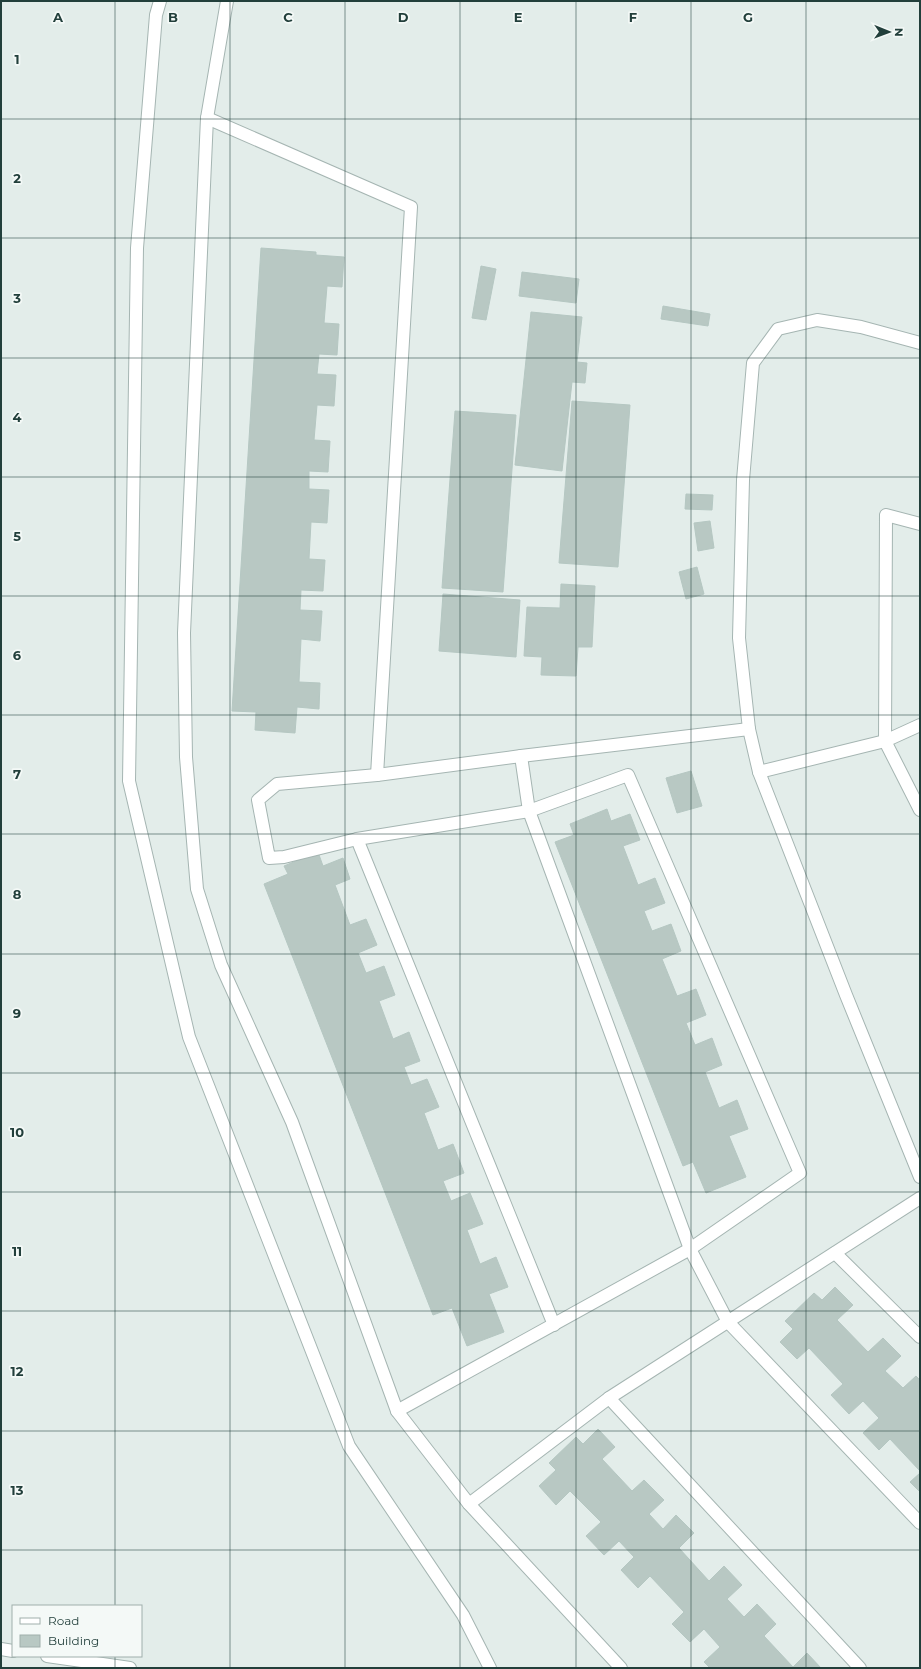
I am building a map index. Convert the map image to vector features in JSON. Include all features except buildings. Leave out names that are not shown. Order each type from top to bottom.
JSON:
[{"type":"street","points":[[160,1],[156,15],[137,248],[129,781],[189,1037],[349,1446],[463,1615],[490,1668]]},
{"type":"street","points":[[227,1],[207,118],[184,633],[186,757],[197,889],[221,965],[292,1122],[397,1411],[469,1504],[621,1668]]},
{"type":"street","points":[[207,118],[411,207],[377,776]]},
{"type":"street","points":[[920,343],[861,327],[817,320],[778,329],[753,363],[743,480],[739,638],[749,729],[759,772],[846,995],[920,1177]]},
{"type":"street","points":[[920,524],[886,514],[885,741],[920,810]]},
{"type":"street","points":[[759,772],[885,741],[920,725]]},
{"type":"street","points":[[397,1411],[690,1249],[800,1174],[628,776],[529,811],[357,839],[284,857],[268,858],[258,800],[277,784],[377,776],[521,756],[749,729]]},
{"type":"street","points":[[521,756],[529,811],[690,1249],[728,1322],[920,1523]]},
{"type":"street","points":[[357,839],[554,1325]]},
{"type":"street","points":[[469,1504],[609,1398],[920,1198]]},
{"type":"street","points":[[835,1253],[920,1337]]},
{"type":"street","points":[[609,1398],[860,1668]]},
{"type":"street","points":[[1,1650],[12,1651]]},
{"type":"street","points":[[54,1657],[130,1668]]}]
